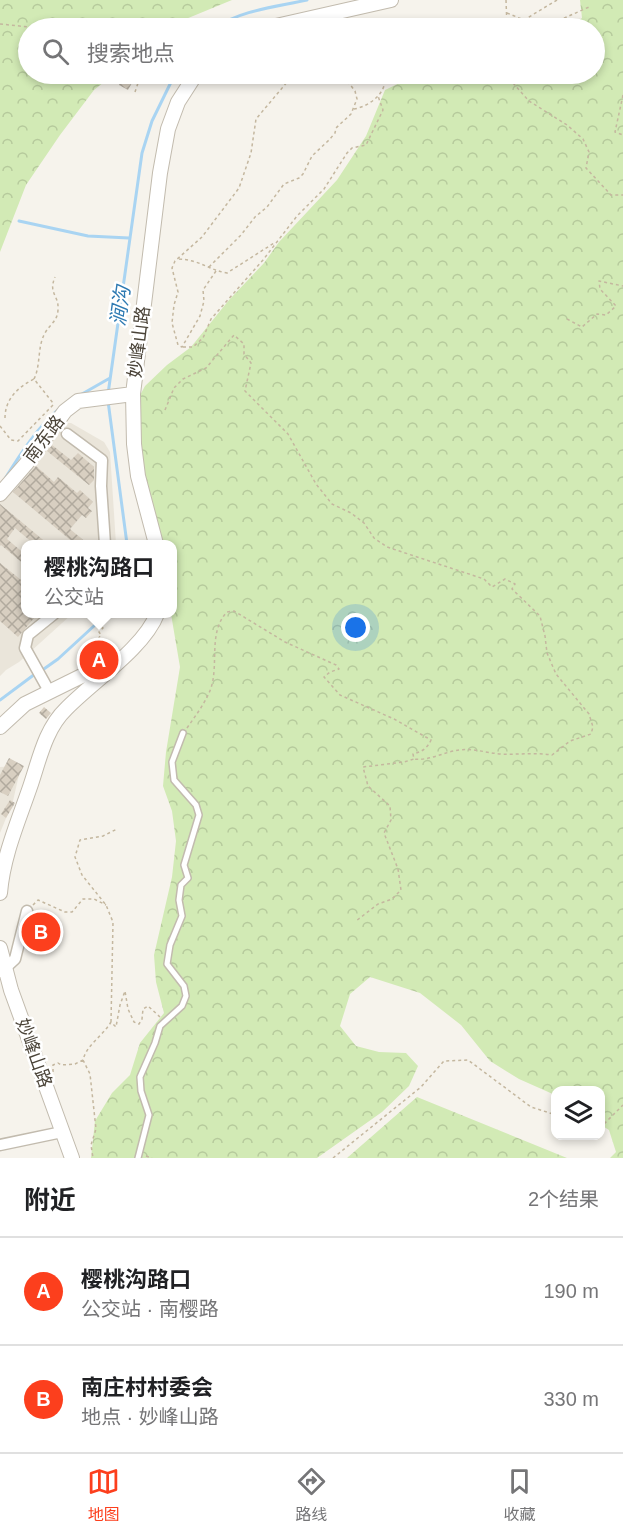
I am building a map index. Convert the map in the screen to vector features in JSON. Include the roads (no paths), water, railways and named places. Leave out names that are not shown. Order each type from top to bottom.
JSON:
[{"type":"street","points":[[311,18],[391,0]]},
{"type":"street","name":"妙峰山路","points":[[155,540],[138,476],[134,444],[133,394],[160,173],[168,129],[178,102],[190,84]]},
{"type":"street","name":"南东路","points":[[0,494],[26,464],[65,411],[78,401],[133,394]]},
{"type":"street","points":[[67,434],[102,460],[101,486],[105,540]]},
{"type":"street","points":[[49,618],[28,635],[25,648],[49,691]]},
{"type":"street","points":[[0,893],[5,847],[51,729],[64,710],[143,637],[155,618]]},
{"type":"street","points":[[0,727],[25,704],[129,650]]},
{"type":"street","points":[[1,972],[15,959],[27,911]]},
{"type":"street","name":"妙峰山路","points":[[0,948],[1,972],[72,1158]]},
{"type":"street","points":[[0,1145],[62,1132]]},
{"type":"lane","points":[[138,1158],[149,1115],[141,1090],[140,1077],[160,1026],[182,1006],[186,996],[184,986],[167,964],[170,945],[182,916],[179,900],[181,885],[188,878],[184,865],[199,814],[196,805],[174,780],[172,762],[183,733]]},
{"type":"waterway","name":"涧沟","points":[[234,18],[307,0]]},
{"type":"waterway","name":"涧沟","points":[[108,394],[142,153],[152,121],[170,84]]},
{"type":"waterway","points":[[19,221],[88,236],[129,238]]},
{"type":"waterway","points":[[82,394],[110,378]]},
{"type":"waterway","name":"涧沟","points":[[108,401],[126,540]]},
{"type":"waterway","points":[[6,477],[37,433],[59,409]]},
{"type":"waterway","name":"涧沟","points":[[41,671],[58,659],[103,618]]},
{"type":"waterway","name":"涧沟","points":[[0,700],[35,674]]},
{"type":"place","name":"樱桃沟路口","points":[[99,660]]},
{"type":"place","name":"南庄村村委会","points":[[41,932]]}]
